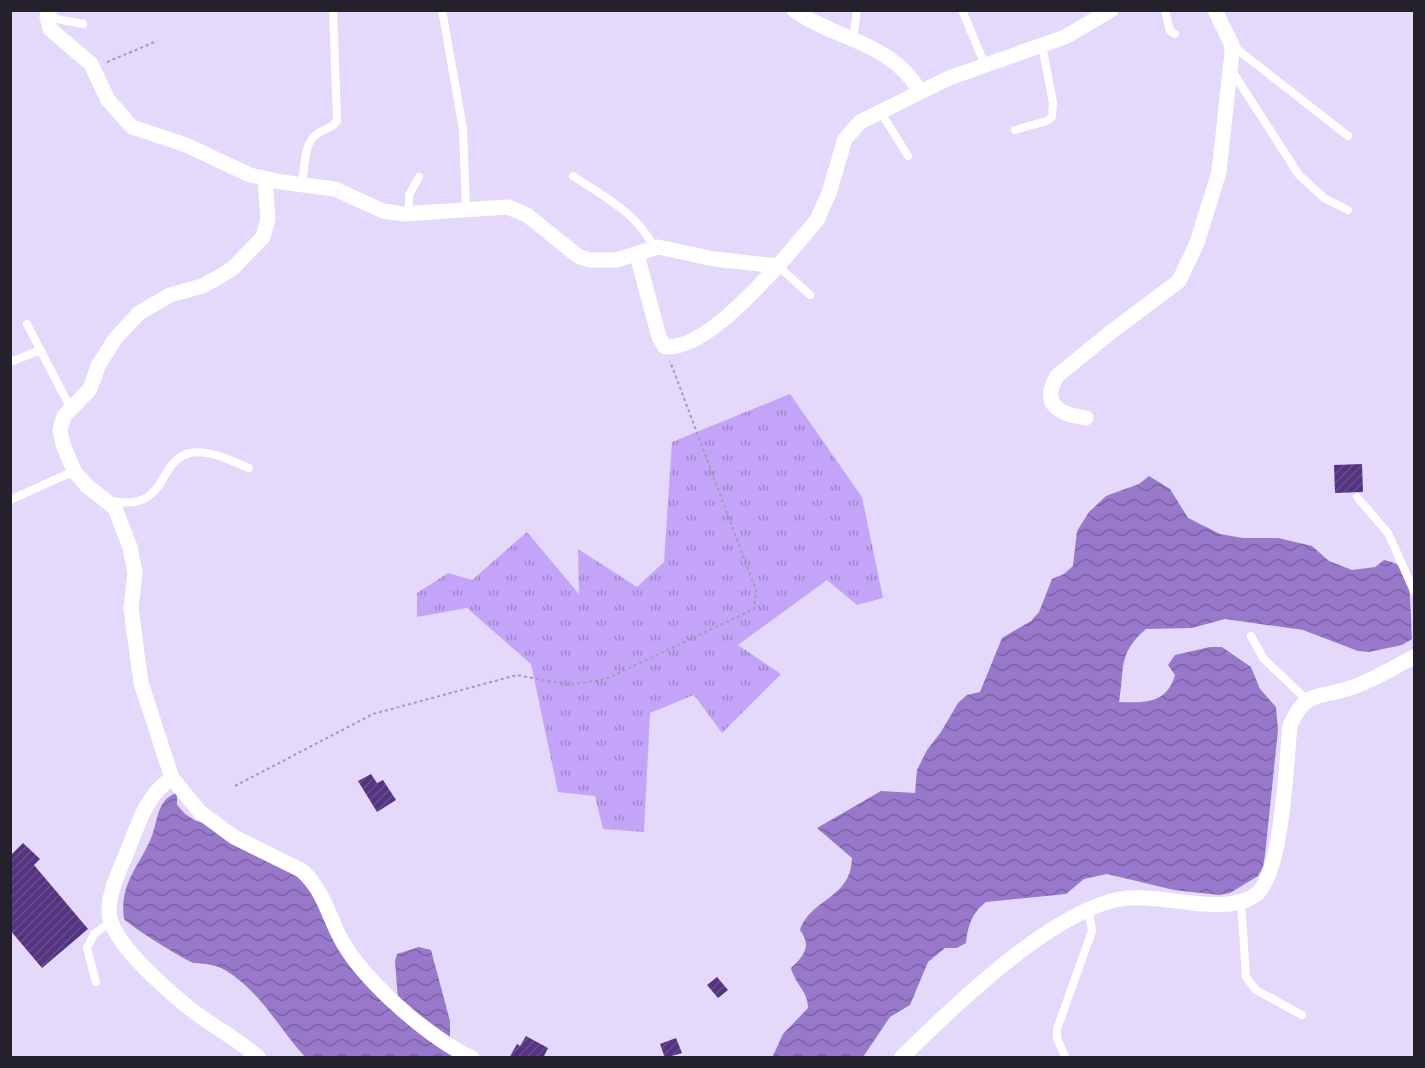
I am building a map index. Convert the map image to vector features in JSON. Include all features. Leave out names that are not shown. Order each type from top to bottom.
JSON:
[{"type":"street","points":[[794,10],[896,61],[906,69],[920,92]]},
{"type":"street","points":[[637,255],[658,337],[665,347],[681,344],[706,332],[744,300],[817,220],[849,133],[860,122],[879,110],[920,92],[1065,36],[1111,10]]},
{"type":"street","points":[[1086,417],[1059,411],[1053,404],[1050,394],[1052,385],[1058,376],[1111,332],[1167,292],[1183,274],[1197,243],[1219,172],[1232,45],[1215,10]]},
{"type":"street","points":[[49,14],[50,29],[94,68],[108,100],[132,127],[186,145],[232,169],[265,179],[335,189],[383,211],[410,214],[497,206],[519,211],[539,223],[578,256],[589,260],[616,260],[654,248],[714,259],[777,266]]},
{"type":"street","points":[[265,179],[267,228],[252,250],[219,277],[202,286],[170,295],[139,312],[115,339],[98,366],[90,388],[64,416],[60,430],[74,471],[87,486],[115,508],[130,547],[135,573],[131,608],[141,682],[172,778],[200,812],[234,837],[301,870],[308,876],[326,903],[342,942],[369,974],[396,1003],[435,1038],[472,1058]]},
{"type":"street","points":[[901,1058],[1000,968],[1084,911],[1118,899],[1134,897],[1216,904],[1241,901],[1255,896],[1271,872],[1277,847],[1290,726],[1295,713],[1307,700],[1320,693],[1349,688],[1414,657]]},
{"type":"street","points":[[172,778],[157,790],[138,823],[110,903],[111,922],[118,937],[146,968],[189,1008],[259,1058]]},
{"type":"lane","points":[[302,184],[308,142],[316,134],[332,128],[337,121],[333,10]]},
{"type":"lane","points":[[442,10],[463,129],[466,209]]},
{"type":"lane","points":[[853,40],[857,10]]},
{"type":"lane","points":[[962,10],[985,65]]},
{"type":"lane","points":[[1165,10],[1170,31],[1175,34]]},
{"type":"lane","points":[[49,14],[83,24]]},
{"type":"lane","points":[[1015,130],[1047,121],[1052,117],[1053,103],[1042,45]]},
{"type":"lane","points":[[1232,45],[1348,136]]},
{"type":"lane","points":[[1230,67],[1299,174],[1324,198],[1348,210]]},
{"type":"lane","points":[[879,110],[908,156]]},
{"type":"lane","points":[[573,176],[635,220],[649,235],[654,248]]},
{"type":"lane","points":[[410,214],[409,195],[419,177]]},
{"type":"lane","points":[[777,266],[810,295]]},
{"type":"lane","points":[[27,324],[71,409]]},
{"type":"lane","points":[[10,363],[41,350]]},
{"type":"lane","points":[[107,500],[137,502],[149,496],[158,489],[179,458],[190,453],[206,453],[249,468]]},
{"type":"lane","points":[[10,500],[74,471]]},
{"type":"lane","points":[[1357,497],[1388,533],[1414,591]]},
{"type":"lane","points":[[1251,636],[1263,658],[1307,700]]},
{"type":"lane","points":[[1241,901],[1246,977],[1256,990],[1302,1016]]},
{"type":"lane","points":[[1065,1057],[1057,1038],[1057,1029],[1092,931],[1090,918],[1084,911]]},
{"type":"lane","points":[[96,982],[87,948],[94,934],[111,922]]},
{"type":"path","points":[[94,68],[158,41]]},
{"type":"path","points":[[235,786],[373,714],[517,675],[568,685],[606,679],[754,609],[756,590],[665,347]]},
{"type":"green space","points":[[790,394],[862,497],[883,598],[857,605],[827,580],[738,645],[781,674],[722,733],[694,695],[650,713],[644,832],[603,829],[595,796],[558,792],[531,664],[467,608],[417,617],[417,593],[448,573],[472,580],[527,532],[579,594],[578,549],[637,587],[664,562],[672,442]]},
{"type":"water","points":[[1149,476],[1170,489],[1188,518],[1220,534],[1243,538],[1278,538],[1312,546],[1329,561],[1352,570],[1375,567],[1384,560],[1398,565],[1407,576],[1412,639],[1402,645],[1369,652],[1358,651],[1303,630],[1225,619],[1192,628],[1146,629],[1130,646],[1126,654],[1119,702],[1146,702],[1166,692],[1175,675],[1168,665],[1175,655],[1210,647],[1222,647],[1251,667],[1260,689],[1276,707],[1278,730],[1265,855],[1263,867],[1258,876],[1230,893],[1219,895],[1174,890],[1107,874],[1084,879],[1066,894],[986,902],[972,920],[966,943],[957,948],[945,948],[928,962],[910,1005],[890,1017],[863,1057],[772,1058],[783,1034],[808,1008],[806,997],[791,968],[805,951],[804,936],[800,930],[805,919],[838,890],[850,872],[852,858],[817,828],[881,791],[915,793],[917,770],[927,750],[958,703],[967,695],[980,692],[1002,638],[1031,621],[1039,612],[1052,579],[1064,574],[1073,566],[1077,531],[1089,512],[1106,496],[1139,484]]},
{"type":"water","points":[[177,793],[177,805],[185,814],[196,821],[211,824],[254,853],[307,882],[358,976],[455,1057],[305,1057],[259,999],[237,979],[217,967],[189,961],[128,923],[124,919],[123,906],[127,884],[152,836],[162,805],[170,796]]},
{"type":"water","points":[[419,947],[431,950],[450,1021],[450,1037],[398,1000],[395,961],[397,954]]},
{"type":"building","points":[[1362,464],[1363,492],[1335,493],[1334,465]]},
{"type":"building","points":[[371,774],[377,783],[383,780],[396,800],[377,812],[358,781]]},
{"type":"building","points":[[23,843],[40,859],[34,865],[88,929],[42,968],[10,930],[10,856]]},
{"type":"building","points":[[717,977],[728,990],[718,998],[707,985]]},
{"type":"building","points":[[526,1036],[548,1048],[543,1058],[509,1058],[517,1044],[520,1046]]},
{"type":"building","points":[[676,1038],[682,1053],[665,1058],[660,1044]]}]
